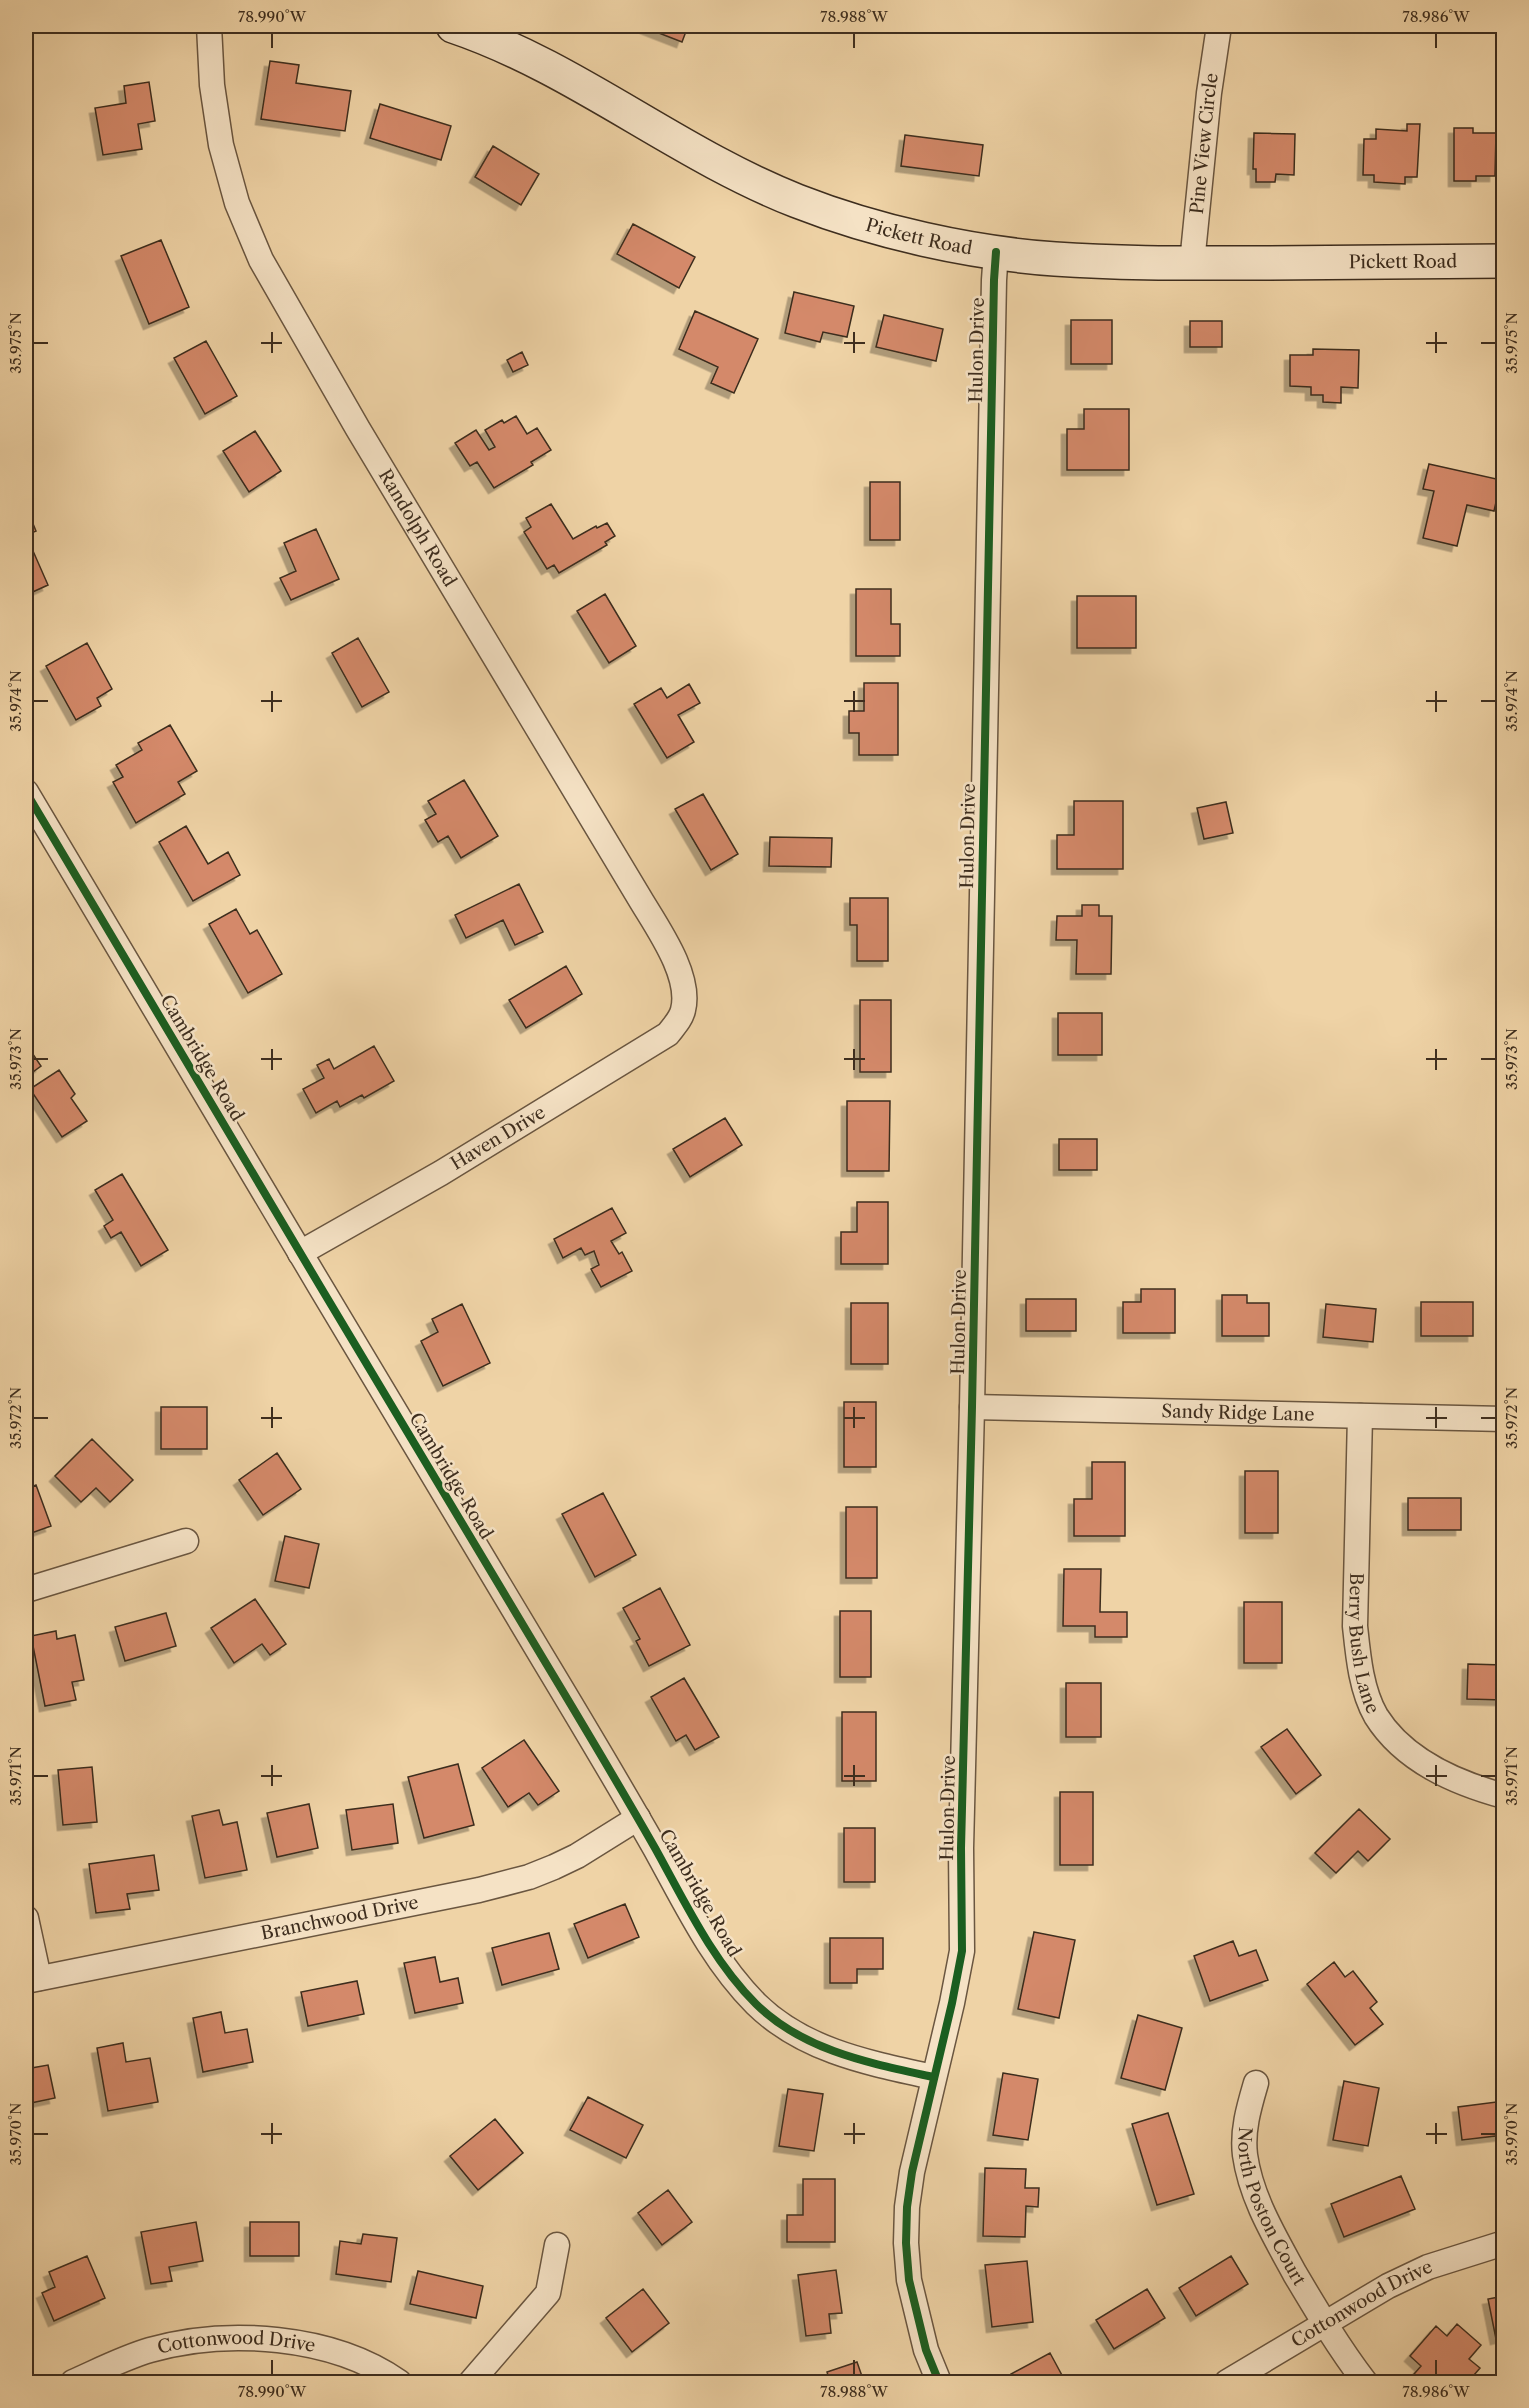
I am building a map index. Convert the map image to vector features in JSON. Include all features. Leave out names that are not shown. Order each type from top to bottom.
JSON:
[{"type":"street","name":"Randolph Road","points":[[209,26],[212,85],[221,145],[237,203],[261,260],[358,429],[667,946],[682,980],[685,994],[684,1008]]},
{"type":"street","name":"Pickett Road","points":[[453,26],[505,46],[552,70],[691,151],[770,190],[856,221],[942,242],[1053,259],[1192,263],[1503,261]]},
{"type":"street","name":"Pine View Circle","points":[[1192,263],[1209,93],[1219,26]]},
{"type":"street","name":"Hulon Drive","points":[[939,2382],[916,2316],[909,2280],[906,2243],[907,2207],[912,2172],[962,1951],[961,1848],[996,252]]},
{"type":"street","name":"Cambridge Road","points":[[26,792],[638,1818],[715,1954],[757,2005],[779,2024],[835,2053],[862,2062],[933,2077]]},
{"type":"street","name":"Haven Drive","points":[[300,1254],[441,1173],[668,1034],[677,1023],[684,1008]]},
{"type":"street","name":"Sandy Ridge Lane","points":[[972,1407],[1503,1419]]},
{"type":"street","name":"Berry Bush Lane","points":[[1360,1416],[1355,1626],[1366,1693],[1376,1715],[1386,1729],[1407,1750],[1439,1772],[1466,1786],[1503,1796]]},
{"type":"street","points":[[26,1590],[186,1541]]},
{"type":"street","name":"Branchwood Drive","points":[[32,1980],[479,1890],[529,1877],[578,1856],[638,1818]]},
{"type":"street","points":[[26,1918],[32,1980]]},
{"type":"street","name":"North Poston Court","points":[[1256,2083],[1244,2129],[1245,2157],[1256,2194],[1270,2229],[1323,2323],[1365,2382]]},
{"type":"street","name":"Cottonwood Drive","points":[[1227,2382],[1388,2286],[1428,2267],[1503,2243]]},
{"type":"street","points":[[471,2382],[548,2293],[557,2245]]},
{"type":"street","name":"Cottonwood Drive","points":[[73,2382],[149,2350],[211,2339],[309,2344],[367,2364],[399,2382]]},
{"type":"building","points":[[647,26],[688,26],[682,42],[646,28]]},
{"type":"building","points":[[270,61],[299,65],[296,83],[351,91],[345,131],[261,119]]},
{"type":"building","points":[[149,82],[155,121],[138,124],[142,149],[103,155],[95,108],[126,103],[124,86]]},
{"type":"building","points":[[380,104],[451,126],[441,160],[370,138]]},
{"type":"building","points":[[1407,124],[1420,124],[1417,177],[1405,177],[1405,184],[1374,182],[1374,175],[1363,175],[1364,139],[1376,139],[1376,129],[1407,131]]},
{"type":"building","points":[[1454,128],[1473,128],[1473,133],[1496,133],[1495,176],[1476,176],[1476,181],[1454,181]]},
{"type":"building","points":[[1254,133],[1295,134],[1294,175],[1276,174],[1275,182],[1256,182],[1256,169],[1253,169]]},
{"type":"building","points":[[905,135],[983,145],[979,176],[901,166]]},
{"type":"building","points":[[493,146],[539,174],[521,205],[475,177]]},
{"type":"building","points":[[633,224],[695,257],[679,288],[617,254]]},
{"type":"building","points":[[161,240],[189,307],[149,324],[121,256]]},
{"type":"building","points":[[794,292],[854,306],[847,337],[823,332],[820,342],[785,333]]},
{"type":"building","points":[[695,311],[758,339],[734,393],[711,383],[718,367],[679,349]]},
{"type":"building","points":[[884,315],[943,329],[936,361],[876,347]]},
{"type":"building","points":[[1071,320],[1112,320],[1112,364],[1071,364]]},
{"type":"building","points":[[1190,321],[1222,321],[1222,347],[1190,347]]},
{"type":"building","points":[[206,341],[237,396],[205,414],[174,358]]},
{"type":"building","points":[[1313,349],[1359,350],[1358,388],[1341,387],[1341,403],[1323,402],[1323,395],[1311,395],[1311,387],[1290,386],[1290,355],[1313,355]]},
{"type":"building","points":[[522,352],[528,365],[513,372],[507,360]]},
{"type":"building","points":[[1084,409],[1129,409],[1129,470],[1067,470],[1067,429],[1084,429]]},
{"type":"building","points":[[516,416],[527,434],[537,428],[551,450],[531,462],[533,465],[494,488],[477,462],[470,466],[455,443],[476,430],[489,450],[495,447],[485,430],[502,420],[504,423]]},
{"type":"building","points":[[255,431],[281,471],[249,492],[223,451]]},
{"type":"building","points":[[1429,464],[1501,480],[1494,511],[1467,505],[1457,546],[1423,538],[1434,491],[1423,489]]},
{"type":"building","points":[[870,482],[900,482],[900,540],[870,540]]},
{"type":"building","points":[[551,504],[573,539],[596,526],[597,528],[607,523],[615,536],[605,542],[607,545],[559,573],[554,565],[547,569],[524,532],[531,527],[526,518]]},
{"type":"building","points":[[27,509],[36,531],[26,535],[26,510]]},
{"type":"building","points":[[316,529],[339,579],[291,600],[280,578],[296,571],[284,543]]},
{"type":"building","points":[[26,535],[48,585],[26,595]]},
{"type":"building","points":[[856,589],[891,589],[891,624],[900,624],[900,656],[856,656]]},
{"type":"building","points":[[605,594],[636,646],[609,663],[577,611]]},
{"type":"building","points":[[1077,596],[1136,596],[1136,648],[1077,648]]},
{"type":"building","points":[[358,638],[389,692],[362,707],[332,653]]},
{"type":"building","points":[[87,643],[112,689],[97,698],[101,706],[76,720],[46,666]]},
{"type":"building","points":[[864,683],[898,683],[898,755],[859,755],[859,733],[849,733],[849,711],[864,711]]},
{"type":"building","points":[[689,684],[700,703],[678,715],[694,742],[667,758],[634,704],[661,688],[667,698]]},
{"type":"building","points":[[170,725],[197,771],[178,782],[185,794],[136,823],[113,782],[123,777],[116,765],[142,750],[138,743]]},
{"type":"building","points":[[464,780],[498,836],[461,858],[448,836],[438,842],[425,820],[436,814],[428,801]]},
{"type":"building","points":[[703,794],[738,854],[711,870],[675,809]]},
{"type":"building","points":[[1074,801],[1123,801],[1123,869],[1057,869],[1057,835],[1074,835]]},
{"type":"building","points":[[1226,802],[1233,833],[1204,839],[1197,808]]},
{"type":"building","points":[[186,826],[208,864],[228,852],[240,875],[193,901],[159,842]]},
{"type":"building","points":[[770,837],[832,838],[831,867],[769,866]]},
{"type":"building","points":[[519,884],[543,932],[515,945],[503,920],[466,938],[455,915]]},
{"type":"building","points":[[850,898],[888,898],[888,961],[857,961],[857,925],[850,925]]},
{"type":"building","points":[[1082,905],[1099,905],[1099,916],[1112,916],[1111,974],[1076,974],[1077,940],[1056,940],[1057,916],[1082,916]]},
{"type":"building","points":[[236,909],[250,934],[257,930],[282,974],[248,993],[209,924]]},
{"type":"building","points":[[566,966],[582,994],[526,1028],[509,1000]]},
{"type":"building","points":[[860,1000],[891,1000],[891,1072],[860,1072]]},
{"type":"building","points":[[1058,1013],[1102,1013],[1102,1055],[1058,1055]]},
{"type":"building","points":[[26,1044],[41,1066],[26,1077]]},
{"type":"building","points":[[374,1046],[394,1081],[364,1098],[362,1095],[340,1107],[337,1101],[316,1113],[303,1089],[324,1078],[317,1065],[329,1059],[334,1069]]},
{"type":"building","points":[[59,1070],[75,1094],[71,1098],[87,1121],[62,1137],[30,1089]]},
{"type":"building","points":[[847,1101],[890,1101],[889,1171],[847,1171]]},
{"type":"building","points":[[725,1118],[742,1145],[690,1177],[673,1149]]},
{"type":"building","points":[[1059,1139],[1097,1139],[1097,1170],[1059,1170]]},
{"type":"building","points":[[122,1174],[168,1250],[141,1266],[121,1232],[111,1238],[104,1226],[113,1220],[95,1190]]},
{"type":"building","points":[[857,1202],[888,1202],[888,1264],[841,1264],[841,1232],[857,1232]]},
{"type":"building","points":[[612,1208],[626,1233],[611,1241],[619,1254],[622,1252],[632,1271],[601,1287],[591,1269],[599,1265],[594,1251],[585,1255],[581,1248],[563,1258],[554,1239]]},
{"type":"building","points":[[1141,1289],[1175,1289],[1175,1333],[1123,1333],[1123,1302],[1141,1302]]},
{"type":"building","points":[[1222,1295],[1247,1295],[1247,1303],[1269,1303],[1269,1336],[1222,1336]]},
{"type":"building","points":[[1026,1299],[1076,1299],[1076,1331],[1026,1331]]},
{"type":"building","points":[[1421,1302],[1473,1302],[1473,1336],[1421,1336]]},
{"type":"building","points":[[851,1303],[888,1303],[888,1364],[851,1364]]},
{"type":"building","points":[[462,1304],[490,1363],[443,1386],[421,1341],[438,1332],[432,1319]]},
{"type":"building","points":[[1326,1304],[1376,1309],[1373,1342],[1323,1337]]},
{"type":"building","points":[[844,1402],[876,1402],[876,1467],[844,1467]]},
{"type":"building","points":[[161,1407],[207,1407],[207,1449],[161,1449]]},
{"type":"building","points":[[92,1439],[133,1480],[110,1502],[96,1488],[81,1502],[55,1476]]},
{"type":"building","points":[[277,1453],[301,1489],[263,1515],[239,1480]]},
{"type":"building","points":[[1092,1462],[1125,1462],[1125,1536],[1074,1536],[1074,1499],[1092,1499]]},
{"type":"building","points":[[1245,1471],[1278,1471],[1278,1533],[1245,1533]]},
{"type":"building","points":[[36,1485],[51,1526],[26,1535],[26,1489]]},
{"type":"building","points":[[603,1493],[636,1555],[595,1577],[562,1514]]},
{"type":"building","points":[[1408,1498],[1461,1498],[1461,1530],[1408,1530]]},
{"type":"building","points":[[846,1507],[877,1507],[877,1578],[846,1578]]},
{"type":"building","points":[[285,1536],[319,1544],[309,1588],[275,1581]]},
{"type":"building","points":[[1064,1569],[1101,1569],[1100,1612],[1127,1612],[1127,1637],[1095,1637],[1095,1626],[1063,1626]]},
{"type":"building","points":[[660,1588],[690,1645],[649,1666],[636,1641],[640,1639],[623,1608]]},
{"type":"building","points":[[255,1599],[286,1644],[270,1655],[262,1644],[234,1663],[211,1628]]},
{"type":"building","points":[[1244,1602],[1282,1602],[1282,1663],[1244,1663]]},
{"type":"building","points":[[840,1611],[871,1611],[871,1677],[840,1677]]},
{"type":"building","points":[[166,1613],[176,1646],[125,1661],[115,1627]]},
{"type":"building","points":[[56,1631],[57,1639],[75,1635],[84,1680],[72,1682],[76,1700],[45,1706],[31,1636]]},
{"type":"building","points":[[1468,1664],[1504,1665],[1504,1700],[1467,1699]]},
{"type":"building","points":[[684,1678],[719,1737],[695,1750],[686,1735],[676,1741],[651,1697]]},
{"type":"building","points":[[1066,1683],[1101,1683],[1101,1737],[1066,1737]]},
{"type":"building","points":[[842,1712],[876,1712],[876,1781],[842,1781]]},
{"type":"building","points":[[1287,1729],[1321,1775],[1296,1794],[1261,1747]]},
{"type":"building","points":[[524,1740],[559,1791],[538,1805],[529,1793],[508,1807],[482,1768]]},
{"type":"building","points":[[458,1764],[474,1825],[424,1838],[408,1777]]},
{"type":"building","points":[[92,1767],[97,1822],[63,1825],[58,1770]]},
{"type":"building","points":[[1060,1792],[1093,1792],[1093,1865],[1060,1865]]},
{"type":"building","points":[[309,1804],[318,1848],[277,1857],[267,1813]]},
{"type":"building","points":[[393,1804],[398,1843],[352,1850],[346,1810]]},
{"type":"building","points":[[1359,1809],[1390,1839],[1368,1861],[1358,1851],[1336,1873],[1315,1853]]},
{"type":"building","points":[[219,1810],[223,1825],[237,1822],[247,1870],[205,1878],[192,1816]]},
{"type":"building","points":[[844,1828],[875,1828],[875,1882],[844,1882]]},
{"type":"building","points":[[154,1855],[159,1890],[127,1894],[130,1909],[96,1913],[89,1864]]},
{"type":"building","points":[[625,1904],[639,1937],[588,1958],[574,1924]]},
{"type":"building","points":[[1034,1932],[1075,1940],[1059,2018],[1018,2009]]},
{"type":"building","points":[[549,1933],[559,1969],[502,1985],[492,1948]]},
{"type":"building","points":[[830,1938],[883,1938],[883,1969],[857,1969],[857,1983],[830,1983]]},
{"type":"building","points":[[1233,1941],[1239,1956],[1256,1950],[1268,1980],[1210,2001],[1194,1956]]},
{"type":"building","points":[[435,1957],[440,1982],[458,1978],[463,2003],[415,2013],[404,1963]]},
{"type":"building","points":[[1334,1962],[1345,1977],[1353,1971],[1377,2002],[1370,2008],[1383,2024],[1355,2045],[1307,1984]]},
{"type":"building","points":[[357,1981],[364,2014],[308,2026],[301,1992]]},
{"type":"building","points":[[221,2012],[225,2033],[247,2029],[253,2062],[203,2072],[193,2018]]},
{"type":"building","points":[[1138,2015],[1182,2028],[1165,2090],[1121,2078]]},
{"type":"building","points":[[123,2043],[126,2062],[150,2058],[158,2102],[108,2111],[97,2048]]},
{"type":"building","points":[[48,2065],[55,2098],[26,2104],[26,2069]]},
{"type":"building","points":[[1003,2073],[1038,2079],[1028,2140],[993,2135]]},
{"type":"building","points":[[1344,2081],[1379,2088],[1368,2146],[1333,2140]]},
{"type":"building","points":[[788,2089],[823,2094],[814,2151],[779,2146]]},
{"type":"building","points":[[588,2097],[643,2125],[626,2158],[570,2130]]},
{"type":"building","points":[[1504,2101],[1504,2135],[1462,2140],[1458,2107]]},
{"type":"building","points":[[1168,2113],[1194,2194],[1157,2205],[1132,2124]]},
{"type":"building","points":[[495,2119],[523,2153],[478,2190],[450,2156]]},
{"type":"building","points":[[985,2168],[1026,2169],[1025,2188],[1039,2188],[1038,2207],[1026,2206],[1025,2237],[983,2236]]},
{"type":"building","points":[[1401,2176],[1415,2209],[1344,2237],[1331,2204]]},
{"type":"building","points":[[803,2179],[835,2179],[835,2242],[787,2242],[787,2215],[803,2215]]},
{"type":"building","points":[[668,2190],[692,2222],[662,2245],[638,2213]]},
{"type":"building","points":[[196,2222],[203,2261],[169,2267],[172,2281],[151,2284],[141,2232]]},
{"type":"building","points":[[250,2222],[299,2222],[299,2256],[250,2256]]},
{"type":"building","points":[[363,2234],[397,2238],[391,2282],[336,2274],[340,2241],[361,2244]]},
{"type":"building","points":[[87,2256],[105,2298],[54,2321],[42,2293],[55,2287],[49,2272]]},
{"type":"building","points":[[1231,2256],[1248,2284],[1196,2316],[1179,2288]]},
{"type":"building","points":[[1027,2261],[1033,2322],[992,2327],[985,2265]]},
{"type":"building","points":[[836,2270],[842,2313],[829,2314],[831,2333],[806,2336],[798,2275]]},
{"type":"building","points":[[418,2271],[483,2286],[476,2318],[410,2304]]},
{"type":"building","points":[[643,2289],[669,2323],[632,2352],[606,2318]]},
{"type":"building","points":[[1147,2289],[1165,2318],[1114,2349],[1096,2320]]},
{"type":"building","points":[[1504,2296],[1504,2337],[1496,2339],[1488,2299]]},
{"type":"building","points":[[1457,2324],[1481,2345],[1469,2359],[1480,2368],[1468,2382],[1408,2381],[1421,2366],[1410,2356],[1436,2326],[1447,2336]]},
{"type":"building","points":[[1050,2353],[1064,2379],[1058,2382],[1016,2382],[1011,2374]]},
{"type":"building","points":[[857,2362],[864,2382],[830,2382],[827,2372]]},
{"type":"cycle path","points":[[939,2382],[926,2350],[909,2280],[906,2243],[907,2207],[912,2172],[962,1951],[961,1848],[996,252]]},
{"type":"cycle path","points":[[26,792],[600,1754],[700,1930],[726,1969],[756,2004],[775,2020],[816,2044],[862,2060],[933,2077]]}]
